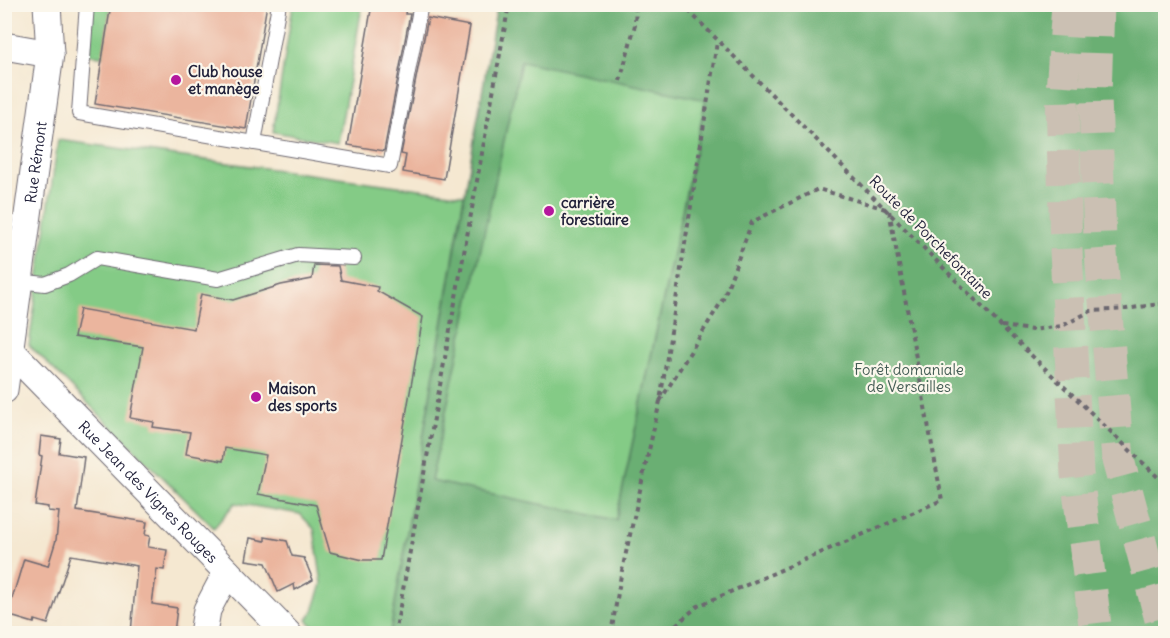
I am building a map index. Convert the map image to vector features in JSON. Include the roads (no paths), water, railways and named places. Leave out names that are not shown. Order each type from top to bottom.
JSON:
[{"type":"street","name":"Rue Rémont","points":[[4,390],[9,334],[50,54],[47,4]]},
{"type":"street","points":[[4,46],[50,54]]},
{"type":"street","name":"Rue Jean des Vignes Rouges","points":[[9,334],[227,572],[288,633]]},
{"type":"street","points":[[203,633],[207,610],[227,572]]},
{"type":"lane","points":[[87,4],[79,113],[390,166],[419,5]]},
{"type":"lane","points":[[254,143],[279,4]]},
{"type":"lane","points":[[18,281],[45,284],[69,275],[98,258],[164,264],[218,279],[298,255],[354,258]]},
{"type":"tunnel","points":[[1068,4],[1062,92],[1066,250],[1077,474],[1096,634]]},
{"type":"tunnel","points":[[1098,4],[1095,96],[1100,241],[1118,460],[1165,634]]},
{"type":"place","name":"Club house et manège","points":[[176,80]]},
{"type":"place","name":"carrière forestiaire","points":[[549,211]]},
{"type":"place","name":"Maison des sports","points":[[256,397]]},
{"type":"park label","name":"Forêt domaniale de Versailles","points":[[909,378]]}]
